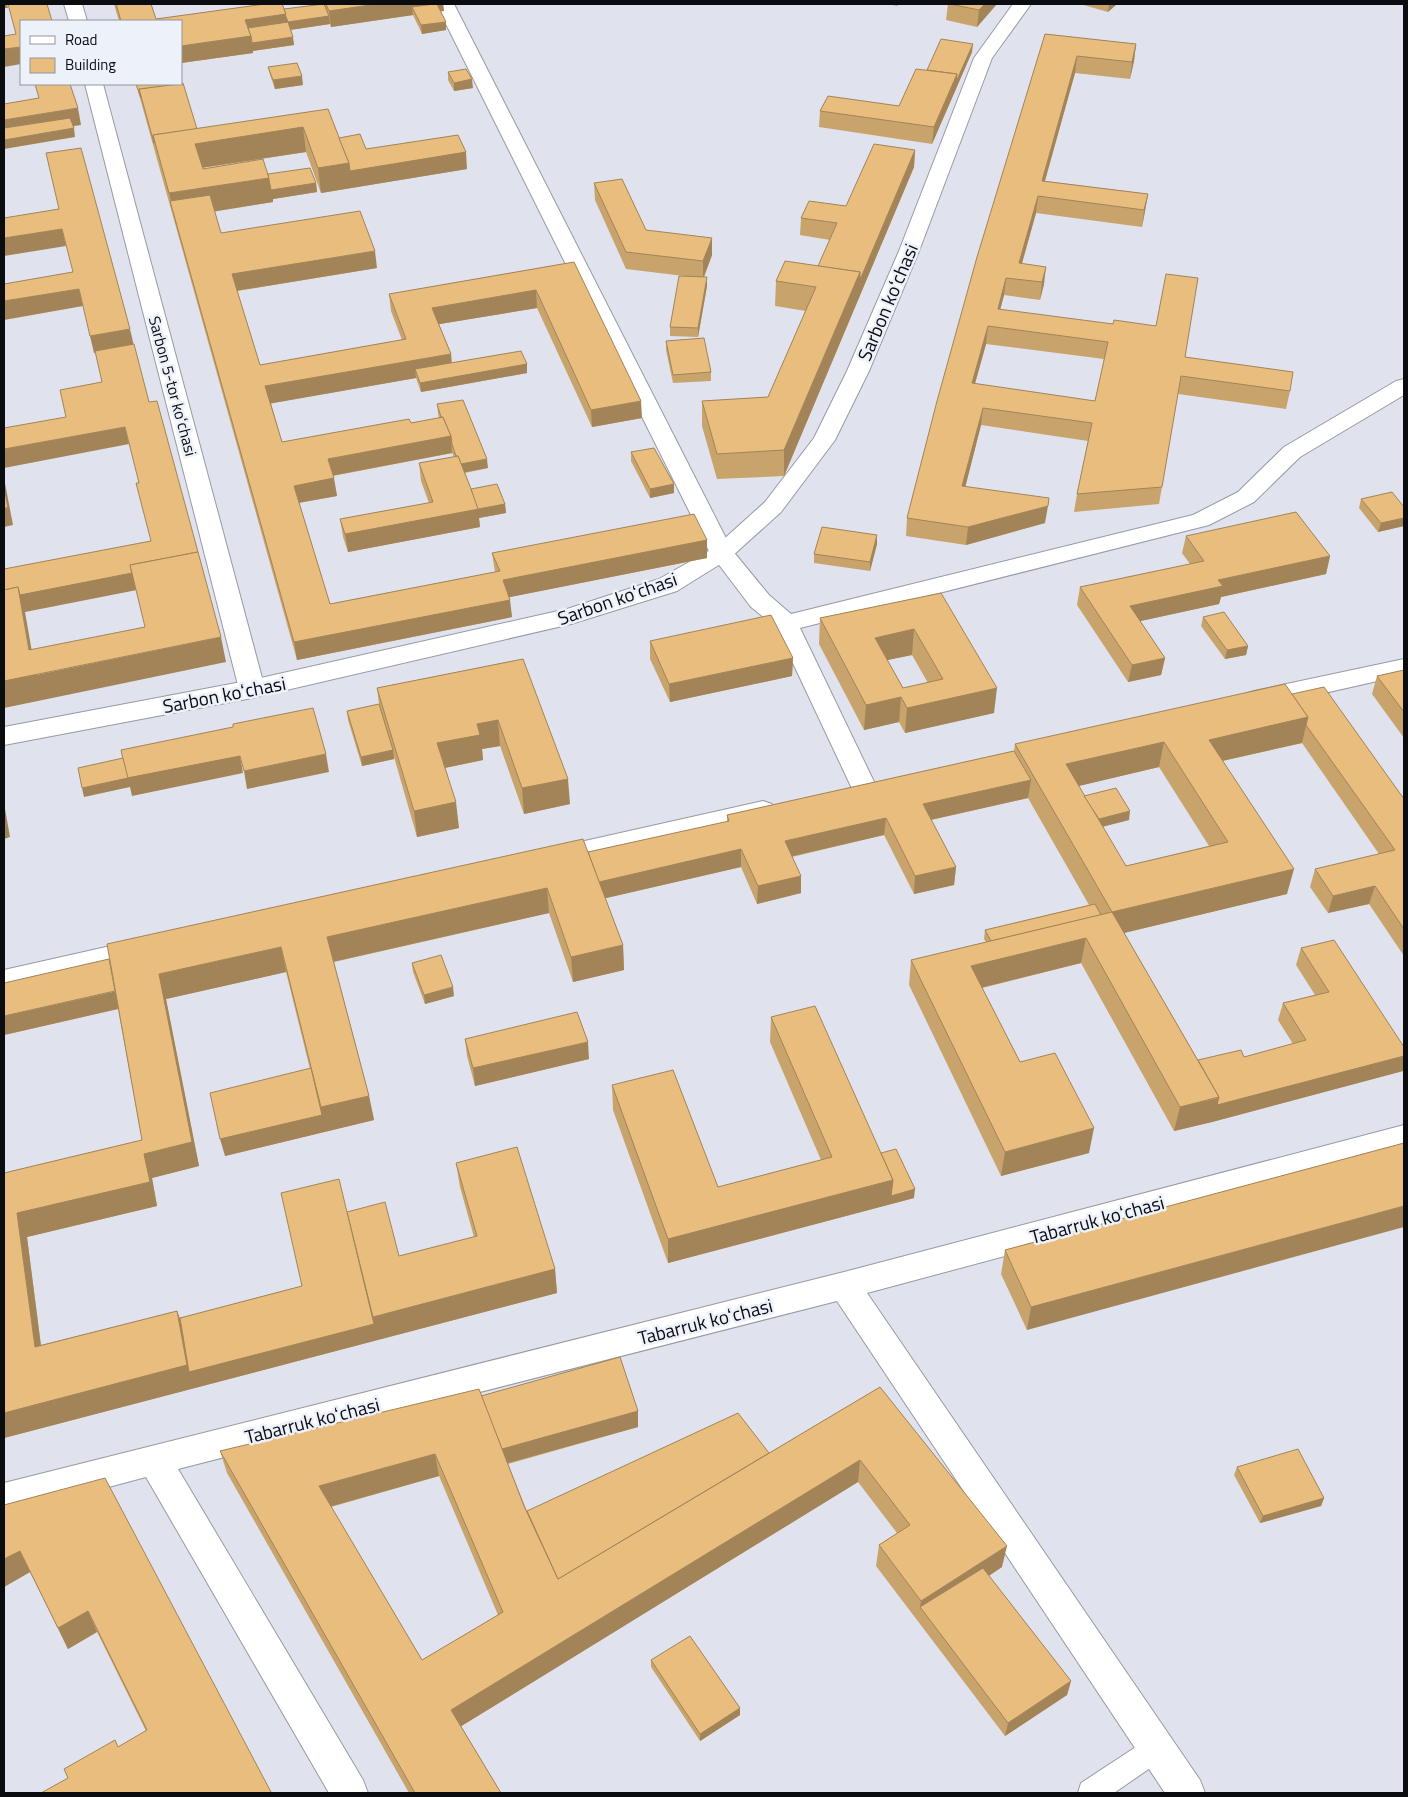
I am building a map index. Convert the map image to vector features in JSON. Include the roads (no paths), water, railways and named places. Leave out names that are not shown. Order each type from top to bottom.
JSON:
[{"type":"street","points":[[74,4],[78,20]]},
{"type":"street","points":[[444,4],[722,553],[760,600],[786,623],[874,786],[836,794]]},
{"type":"street","name":"Sarbon koʻchasi","points":[[4,736],[252,689],[571,616],[668,584],[722,553],[773,507],[824,440],[858,371],[909,250],[983,58],[1022,4]]},
{"type":"street","name":"Sarbon 5-tor koʻchasi","points":[[94,85],[252,689]]},
{"type":"street","points":[[786,623],[821,616],[1202,520],[1246,497],[1292,452],[1404,386]]},
{"type":"street","points":[[1231,706],[1404,667]]},
{"type":"street","points":[[526,864],[787,805]]},
{"type":"street","points":[[4,981],[168,944]]},
{"type":"street","name":"Tabarruk koʻchasi","points":[[4,1499],[844,1286],[1404,1137]]},
{"type":"street","points":[[844,1286],[1187,1793]]},
{"type":"street","points":[[154,1460],[350,1793]]},
{"type":"lane","points":[[1091,1793],[1157,1748]]}]
